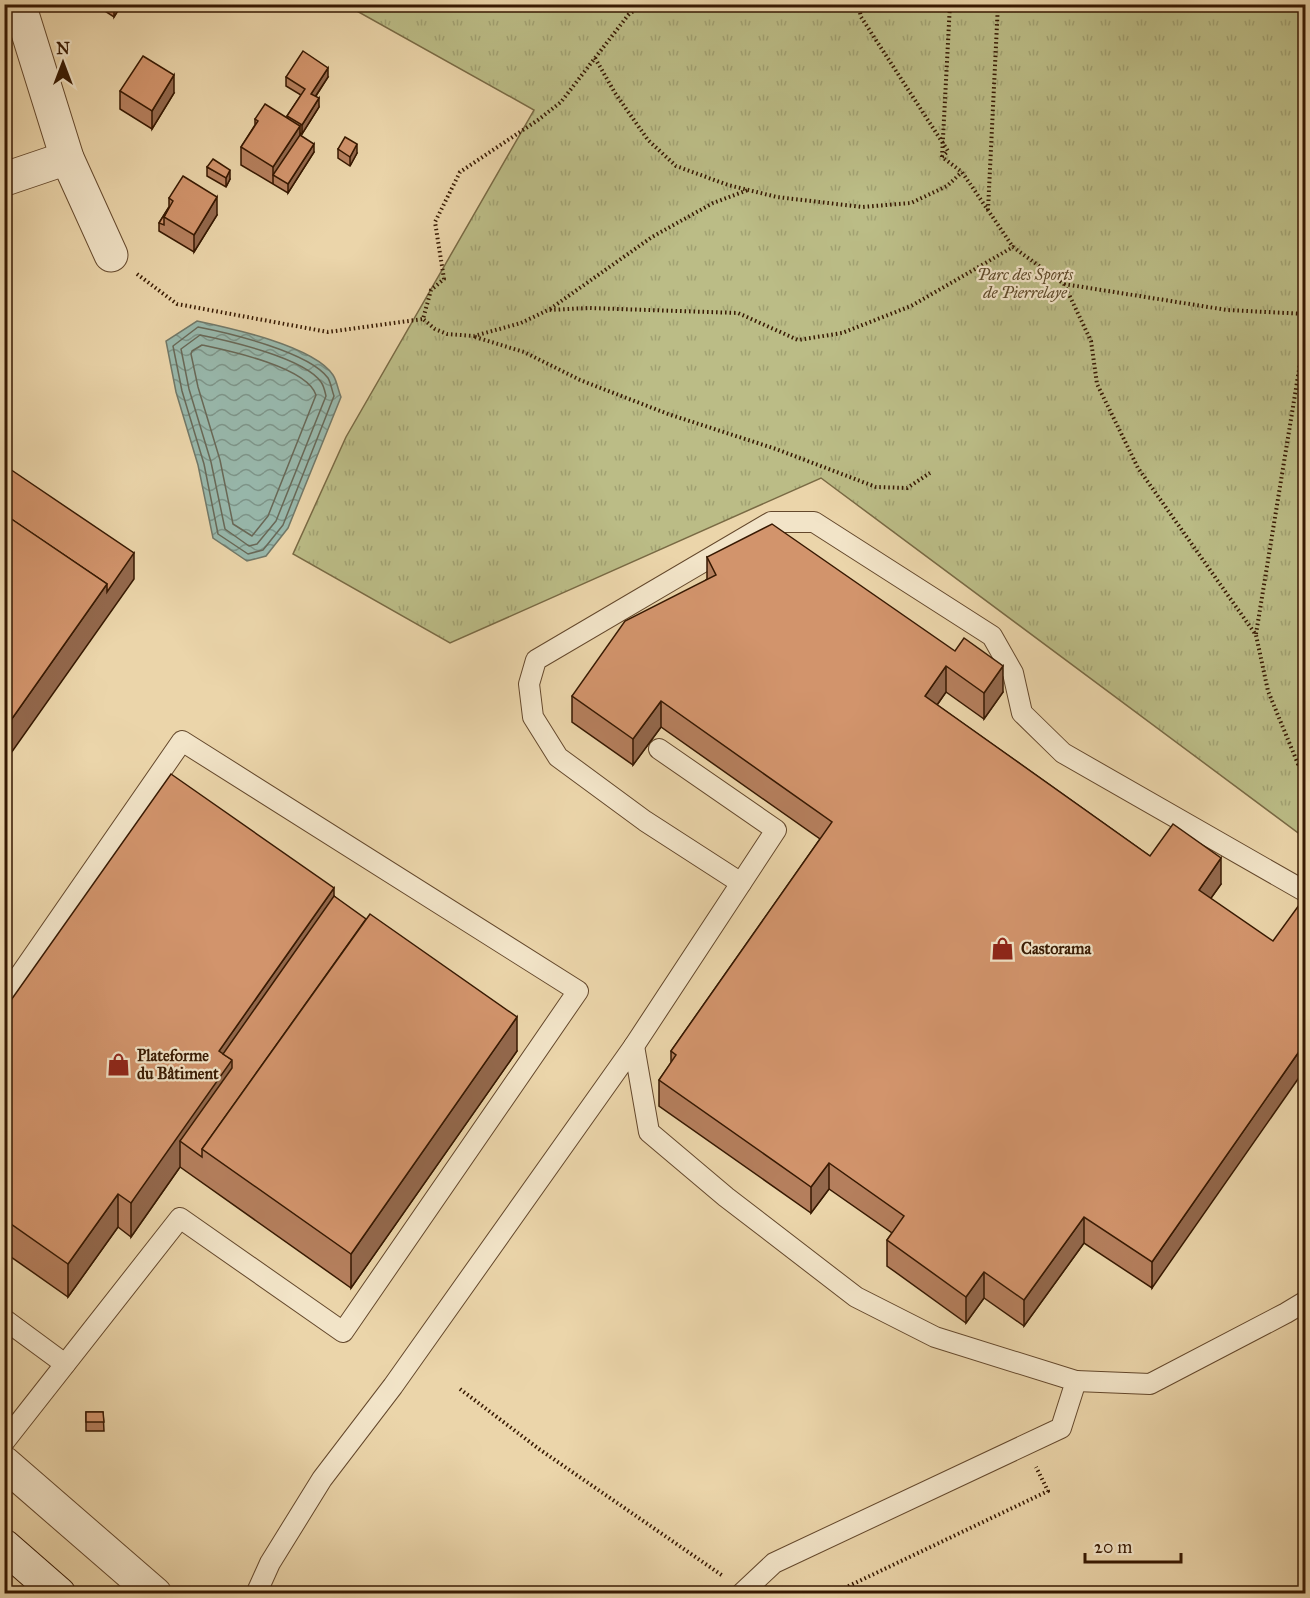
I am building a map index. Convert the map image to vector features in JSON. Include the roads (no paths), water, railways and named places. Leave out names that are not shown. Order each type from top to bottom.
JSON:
[{"type":"street","points":[[19,4],[67,158],[111,255]]},
{"type":"street","points":[[4,178],[67,158]]},
{"type":"street","points":[[4,1463],[155,1593]]},
{"type":"street","points":[[4,1546],[59,1593]]},
{"type":"lane","points":[[741,883],[645,821],[558,757],[533,717],[529,684],[536,660],[771,522],[814,522],[992,636],[1013,673],[1022,713],[1063,753],[1305,892]]},
{"type":"lane","points":[[4,998],[182,741],[578,991],[343,1332],[180,1218],[4,1442]]},
{"type":"lane","points":[[256,1593],[270,1563],[322,1479],[393,1386],[634,1046],[776,830],[659,749]]},
{"type":"lane","points":[[634,1046],[649,1132],[726,1197],[856,1296],[935,1337],[1076,1381],[1150,1384],[1286,1314],[1305,1301]]},
{"type":"lane","points":[[4,1319],[65,1364]]},
{"type":"lane","points":[[743,1592],[774,1563],[1061,1428],[1076,1381]]},
{"type":"water","points":[[197,321],[270,340],[308,355],[333,375],[341,397],[288,528],[266,556],[247,561],[213,538],[198,465],[176,392],[166,341]]},
{"type":"place","name":"Castorama","points":[[1003,948]]},
{"type":"place","name":"Plateforme du Bâtiment","points":[[119,1064]]},
{"type":"park label","name":"Parc des Sports de Pierrelaye","points":[[1025,283]]}]
